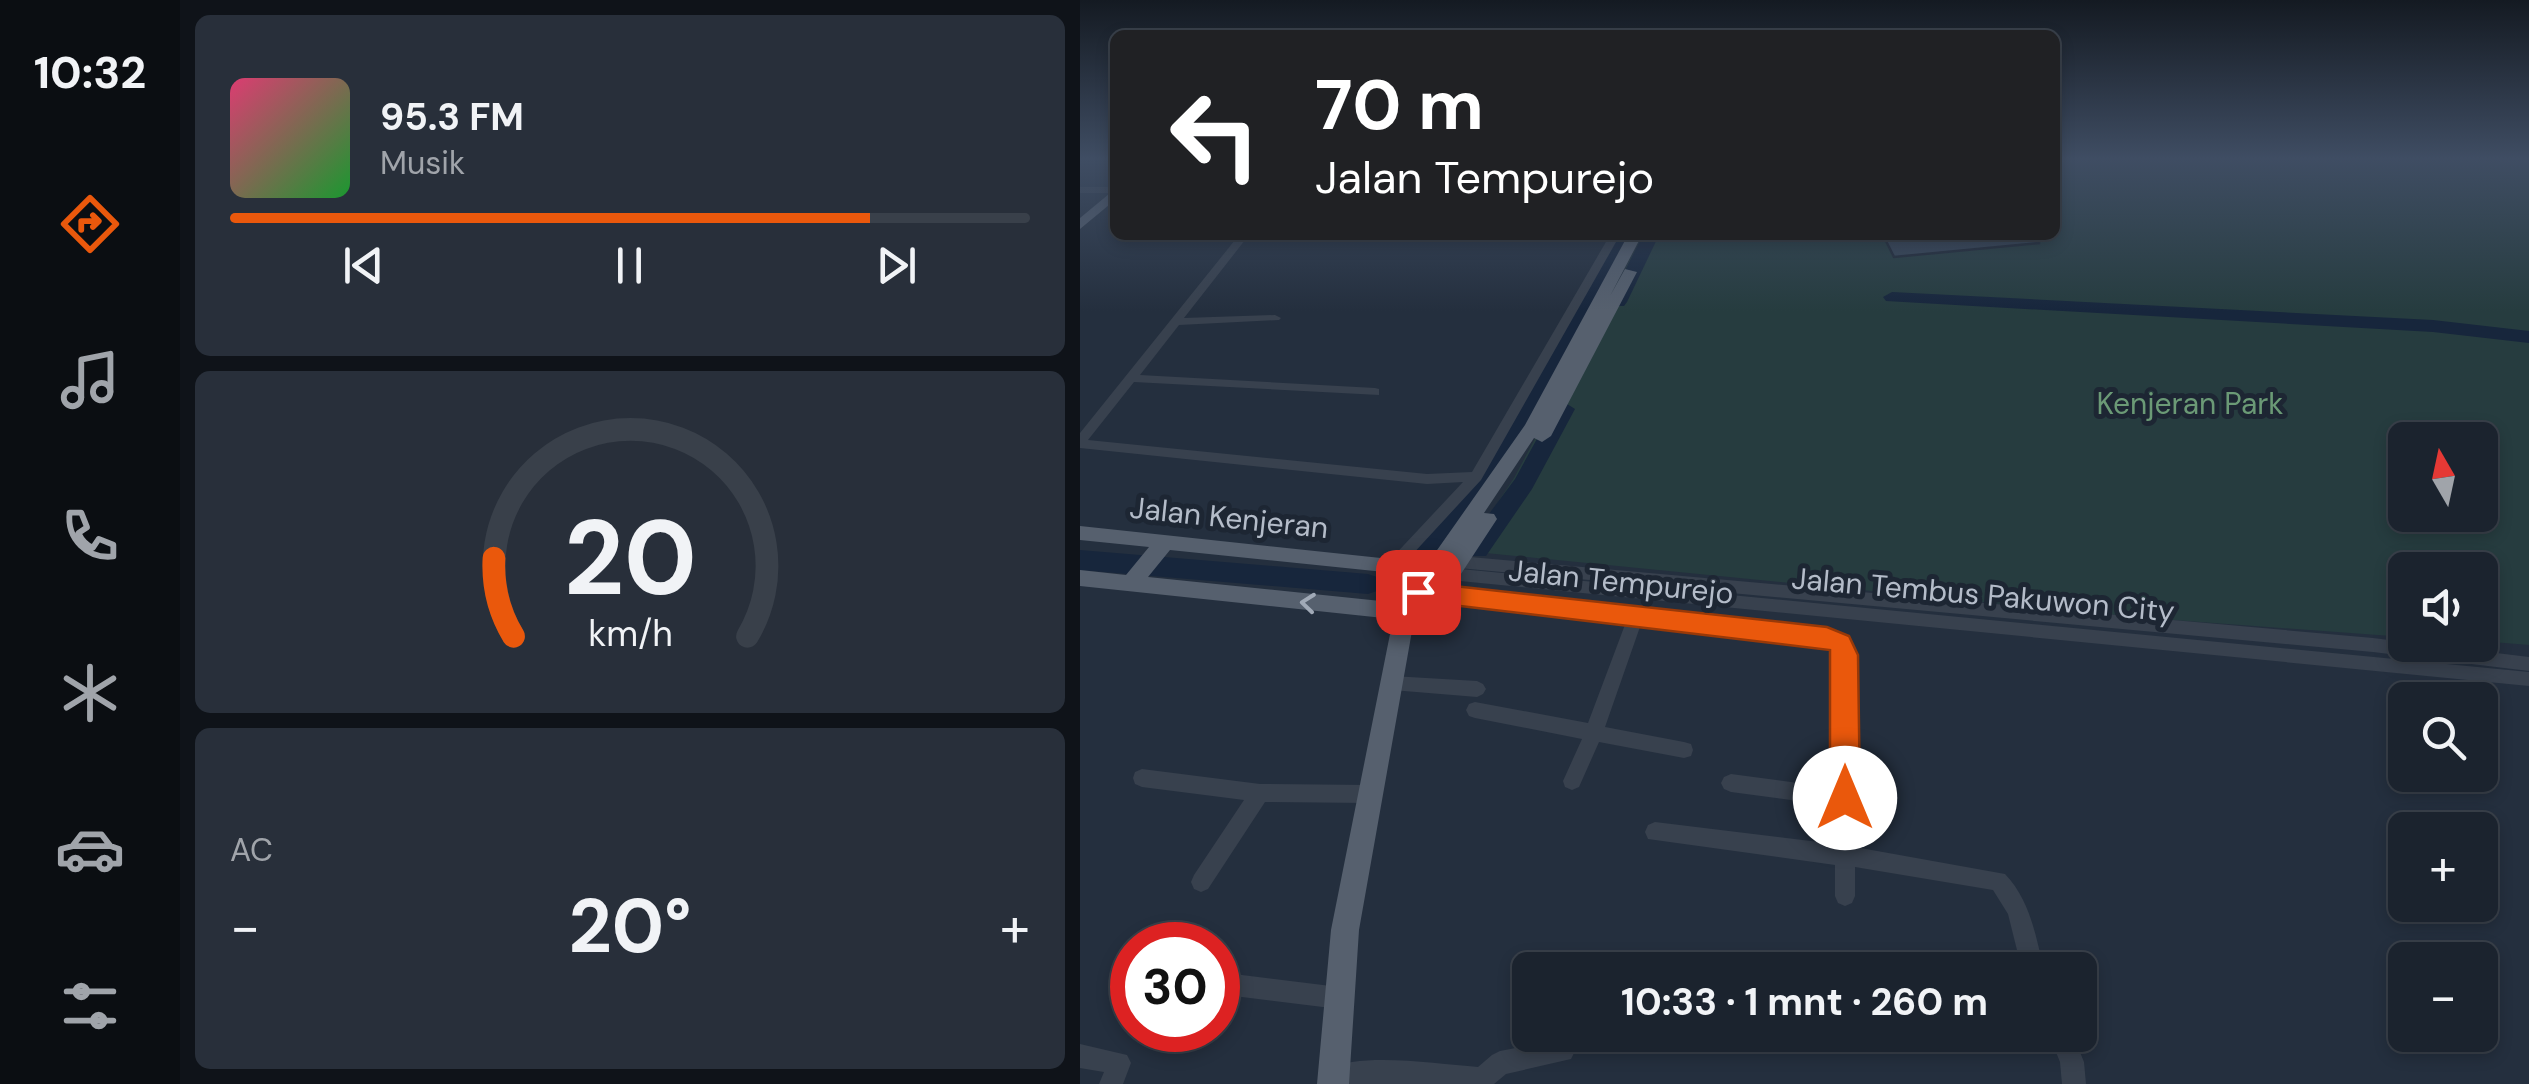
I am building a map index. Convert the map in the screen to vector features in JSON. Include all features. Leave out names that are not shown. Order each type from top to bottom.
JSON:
[{"type":"main road","points":[[1333,1081],[1345,930],[1411,602],[1445,567],[1561,406],[1634,240]]},
{"type":"main road","points":[[1590,333],[1646,240]]},
{"type":"main road","name":"Jalan Kenjeran","points":[[1080,533],[1445,567]]},
{"type":"main road","points":[[1132,582],[1165,542]]},
{"type":"main road","points":[[1080,578],[1411,602]]},
{"type":"street","points":[[1080,443],[1240,240]]},
{"type":"street","points":[[1394,564],[1476,477],[1612,240]]},
{"type":"street","points":[[1175,322],[1275,318]]},
{"type":"street","points":[[1131,378],[1375,392]]},
{"type":"street","points":[[1080,443],[1427,479],[1476,477]]},
{"type":"street","points":[[1427,479],[1440,499],[1441,512]]},
{"type":"street","name":"Jalan Tembus Pakuwon City","points":[[1445,567],[2373,646],[2529,664]]},
{"type":"street","name":"Jalan Tembus Pakuwon City","points":[[1445,567],[2529,679]]},
{"type":"street","name":"Jalan Tempurejo","points":[[1411,602],[1636,616],[1827,638],[1840,643],[1845,655],[1845,798]]},
{"type":"street","points":[[1572,781],[1636,616]]},
{"type":"street","points":[[1392,683],[1477,689]]},
{"type":"street","points":[[1475,710],[1684,750]]},
{"type":"street","points":[[1142,778],[1260,793],[1370,794]]},
{"type":"street","points":[[1731,783],[1845,798],[1845,896]]},
{"type":"street","points":[[1201,882],[1260,793]]},
{"type":"street","points":[[1655,832],[1847,856],[1998,881],[2016,906],[2028,952]]},
{"type":"street","points":[[1240,986],[1339,998]]},
{"type":"street","points":[[1333,1081],[1363,1072],[1482,1079],[1500,1062],[1558,1052]]},
{"type":"street","points":[[2068,1052],[2074,1084]]},
{"type":"street","points":[[1080,1056],[1118,1063],[1111,1084]]},
{"type":"green space","name":"Kenjeran Park","points":[[2060,210],[2529,210],[2529,645],[2498,642],[2498,552],[2388,552],[2388,636],[2146,618],[1465,551],[1514,478],[1640,240],[2060,240]]},
{"type":"building","points":[[1886,240],[2039,240],[2039,243],[1894,257]]},
{"type":"waterway","points":[[1417,555],[1486,481],[1504,454],[1624,240]]},
{"type":"waterway","points":[[1618,302],[1649,240]]},
{"type":"waterway","points":[[1892,297],[2433,326],[2529,337]]},
{"type":"waterway","points":[[1477,549],[1524,483],[1564,409]]},
{"type":"waterway","points":[[1080,560],[1368,584]]},
{"type":"route","points":[[1418,592],[1827,638],[1840,643],[1845,655],[1845,798]]}]
